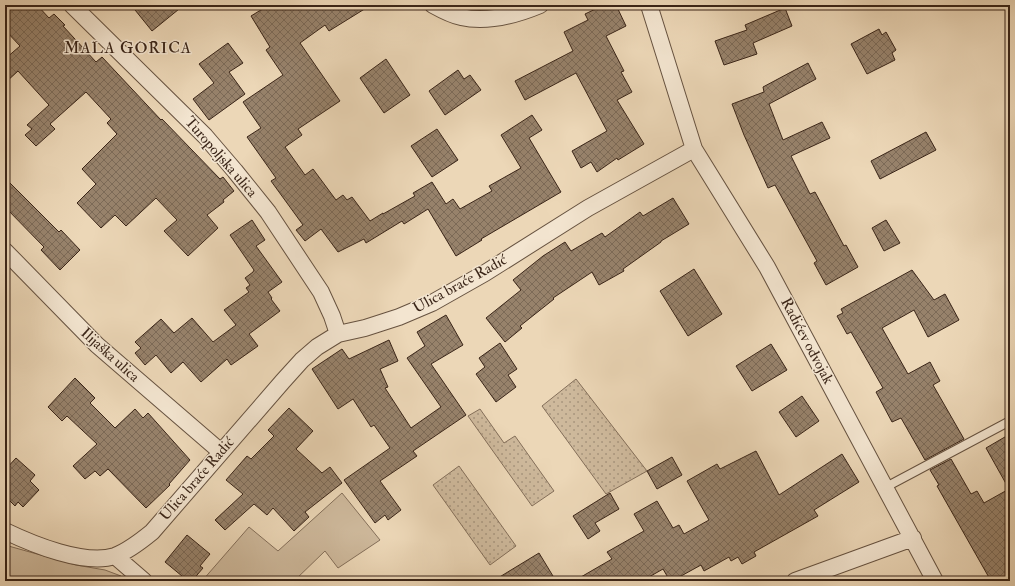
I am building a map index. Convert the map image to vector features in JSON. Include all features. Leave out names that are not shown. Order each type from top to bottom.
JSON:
[{"type":"street","name":"Turopoljska ulica","points":[[72,5],[206,136],[235,171],[268,212],[317,286],[332,316],[338,334]]},
{"type":"street","points":[[433,5],[460,17],[476,19],[500,17],[540,5]]},
{"type":"street","points":[[649,5],[694,149]]},
{"type":"street","name":"Ulica braće Radić","points":[[5,531],[48,549],[76,556],[96,558],[115,556],[139,542],[152,532],[283,381],[302,360],[317,348],[338,334],[366,328],[399,317],[432,303],[485,273],[588,208],[694,149]]},
{"type":"street","name":"Radićev odvojak","points":[[694,149],[767,267],[936,581]]},
{"type":"street","name":"Ilijaška ulica","points":[[5,251],[97,345],[221,452]]},
{"type":"street","points":[[795,581],[913,538]]},
{"type":"street","points":[[115,556],[144,581]]},
{"type":"lane","points":[[886,487],[1010,421]]},
{"type":"shaded area","points":[[576,379],[647,471],[606,494],[542,406]]},
{"type":"shaded area","points":[[480,409],[504,443],[515,436],[554,491],[532,506],[468,416]]},
{"type":"shaded area","points":[[459,466],[516,546],[490,565],[433,485]]},
{"type":"shaded area","points":[[342,493],[380,540],[338,568],[325,551],[294,581],[202,581],[249,527],[278,551]]},
{"type":"shaded area","points":[[5,545],[76,565],[105,570],[121,576],[122,581],[5,581]]},
{"type":"building","points":[[12,5],[37,5],[49,18],[54,14],[96,62],[102,57],[161,120],[162,119],[220,179],[223,177],[234,191],[223,200],[224,202],[207,215],[218,228],[188,256],[164,231],[177,220],[156,198],[126,226],[115,215],[101,228],[77,203],[96,184],[82,169],[117,134],[107,123],[111,119],[86,92],[50,124],[55,129],[36,146],[25,135],[32,129],[27,125],[49,105],[18,71],[5,83],[5,59],[20,46],[5,30],[5,12]]},
{"type":"building","points":[[131,5],[184,5],[152,31]]},
{"type":"building","points":[[269,5],[371,5],[329,31],[325,25],[300,43],[340,101],[298,129],[302,135],[285,147],[305,175],[313,169],[336,200],[343,195],[347,200],[352,197],[370,221],[415,196],[413,193],[432,182],[446,204],[453,199],[460,209],[492,191],[489,186],[521,168],[501,135],[532,115],[542,130],[529,138],[561,192],[481,239],[482,240],[456,256],[428,209],[404,224],[402,221],[366,243],[364,239],[338,252],[321,229],[305,241],[296,230],[303,225],[271,181],[276,178],[247,137],[261,128],[243,102],[283,75],[266,50],[270,47],[251,16]]},
{"type":"building","points":[[604,5],[616,5],[626,26],[606,36],[624,71],[621,72],[632,92],[617,100],[644,144],[618,160],[617,158],[597,172],[591,162],[581,168],[572,151],[607,131],[576,73],[525,100],[515,81],[573,51],[564,32],[588,20],[585,14]]},
{"type":"building","points":[[785,8],[792,26],[753,43],[757,54],[724,65],[715,41],[747,30],[745,25]]},
{"type":"building","points":[[879,29],[882,35],[886,32],[896,50],[892,53],[895,60],[867,74],[851,44]]},
{"type":"building","points":[[228,43],[243,63],[229,72],[245,94],[209,120],[193,99],[214,83],[199,64]]},
{"type":"building","points":[[386,59],[410,95],[384,113],[360,78]]},
{"type":"building","points":[[808,63],[816,79],[769,104],[783,140],[822,122],[830,138],[791,156],[810,194],[815,192],[844,246],[846,245],[858,267],[826,285],[814,263],[817,261],[775,185],[768,188],[732,104],[764,92],[763,87]]},
{"type":"building","points":[[458,70],[464,79],[470,75],[481,90],[445,115],[429,91]]},
{"type":"building","points":[[437,129],[458,160],[432,177],[411,146]]},
{"type":"building","points":[[926,132],[936,150],[880,179],[871,161]]},
{"type":"building","points":[[5,178],[59,232],[61,230],[80,250],[60,270],[41,250],[44,247],[5,207]]},
{"type":"building","points":[[673,198],[689,224],[661,241],[623,269],[624,271],[599,285],[592,272],[553,298],[554,299],[520,326],[522,328],[505,342],[486,318],[521,290],[513,280],[543,256],[565,242],[571,251],[602,233],[605,237],[640,212],[643,216]]},
{"type":"building","points":[[252,220],[265,240],[256,246],[282,282],[268,292],[272,298],[271,299],[280,311],[249,334],[258,346],[231,365],[227,359],[201,382],[183,362],[171,373],[156,355],[145,365],[135,353],[141,348],[135,342],[161,319],[174,333],[192,318],[213,342],[236,325],[224,310],[249,292],[246,288],[250,285],[245,278],[254,270],[230,235]]},
{"type":"building","points":[[886,220],[900,243],[884,251],[872,228]]},
{"type":"building","points":[[694,269],[722,314],[688,336],[660,291]]},
{"type":"building","points":[[912,270],[934,300],[945,294],[959,320],[928,337],[914,310],[882,328],[908,374],[930,362],[940,381],[933,385],[964,439],[925,460],[901,418],[892,422],[876,392],[883,388],[851,332],[847,334],[837,316],[843,313],[841,309]]},
{"type":"building","points":[[446,315],[463,345],[431,364],[466,415],[413,451],[417,456],[380,481],[401,510],[388,520],[385,515],[375,523],[344,480],[390,448],[374,425],[371,427],[353,399],[338,409],[312,369],[342,349],[349,359],[389,340],[398,361],[380,369],[388,387],[385,388],[411,428],[441,407],[407,358],[425,346],[417,332]]},
{"type":"building","points":[[500,343],[517,369],[508,375],[516,387],[496,402],[476,374],[485,367],[479,358]]},
{"type":"building","points":[[771,344],[787,370],[752,391],[736,366]]},
{"type":"building","points":[[75,378],[95,398],[90,403],[115,428],[135,409],[143,418],[148,413],[190,460],[169,484],[170,485],[146,508],[108,469],[100,476],[95,471],[85,479],[73,466],[97,444],[67,416],[62,421],[48,407]]},
{"type":"building","points":[[802,396],[819,421],[796,437],[779,412]]},
{"type":"building","points":[[289,408],[313,431],[296,449],[322,473],[330,467],[342,483],[305,512],[309,517],[294,531],[273,508],[267,515],[254,504],[225,530],[215,520],[243,494],[226,480],[247,456],[251,459],[274,436],[268,430]]},
{"type":"building","points":[[1010,434],[1010,581],[991,581],[937,486],[939,485],[930,470],[951,459],[971,494],[977,491],[984,503],[1009,489],[986,448]]},
{"type":"building","points":[[756,451],[779,495],[842,454],[859,482],[814,510],[818,516],[754,552],[756,556],[742,564],[738,557],[731,561],[729,557],[704,571],[701,565],[672,581],[670,581],[663,569],[642,581],[574,581],[612,559],[607,552],[644,531],[634,514],[657,501],[673,528],[679,525],[684,534],[709,520],[687,481],[717,464],[720,469]]},
{"type":"building","points":[[672,457],[682,475],[657,489],[647,471]]},
{"type":"building","points":[[16,458],[35,475],[30,481],[39,490],[23,507],[18,502],[15,506],[5,496],[5,470]]},
{"type":"building","points":[[610,493],[619,509],[595,523],[600,531],[588,539],[573,516]]},
{"type":"building","points":[[187,535],[210,554],[200,566],[203,568],[192,581],[188,581],[165,562]]},
{"type":"building","points":[[539,553],[556,581],[493,581]]},
{"type":"district","name":"MALA GORICA","points":[[128,48]]}]
